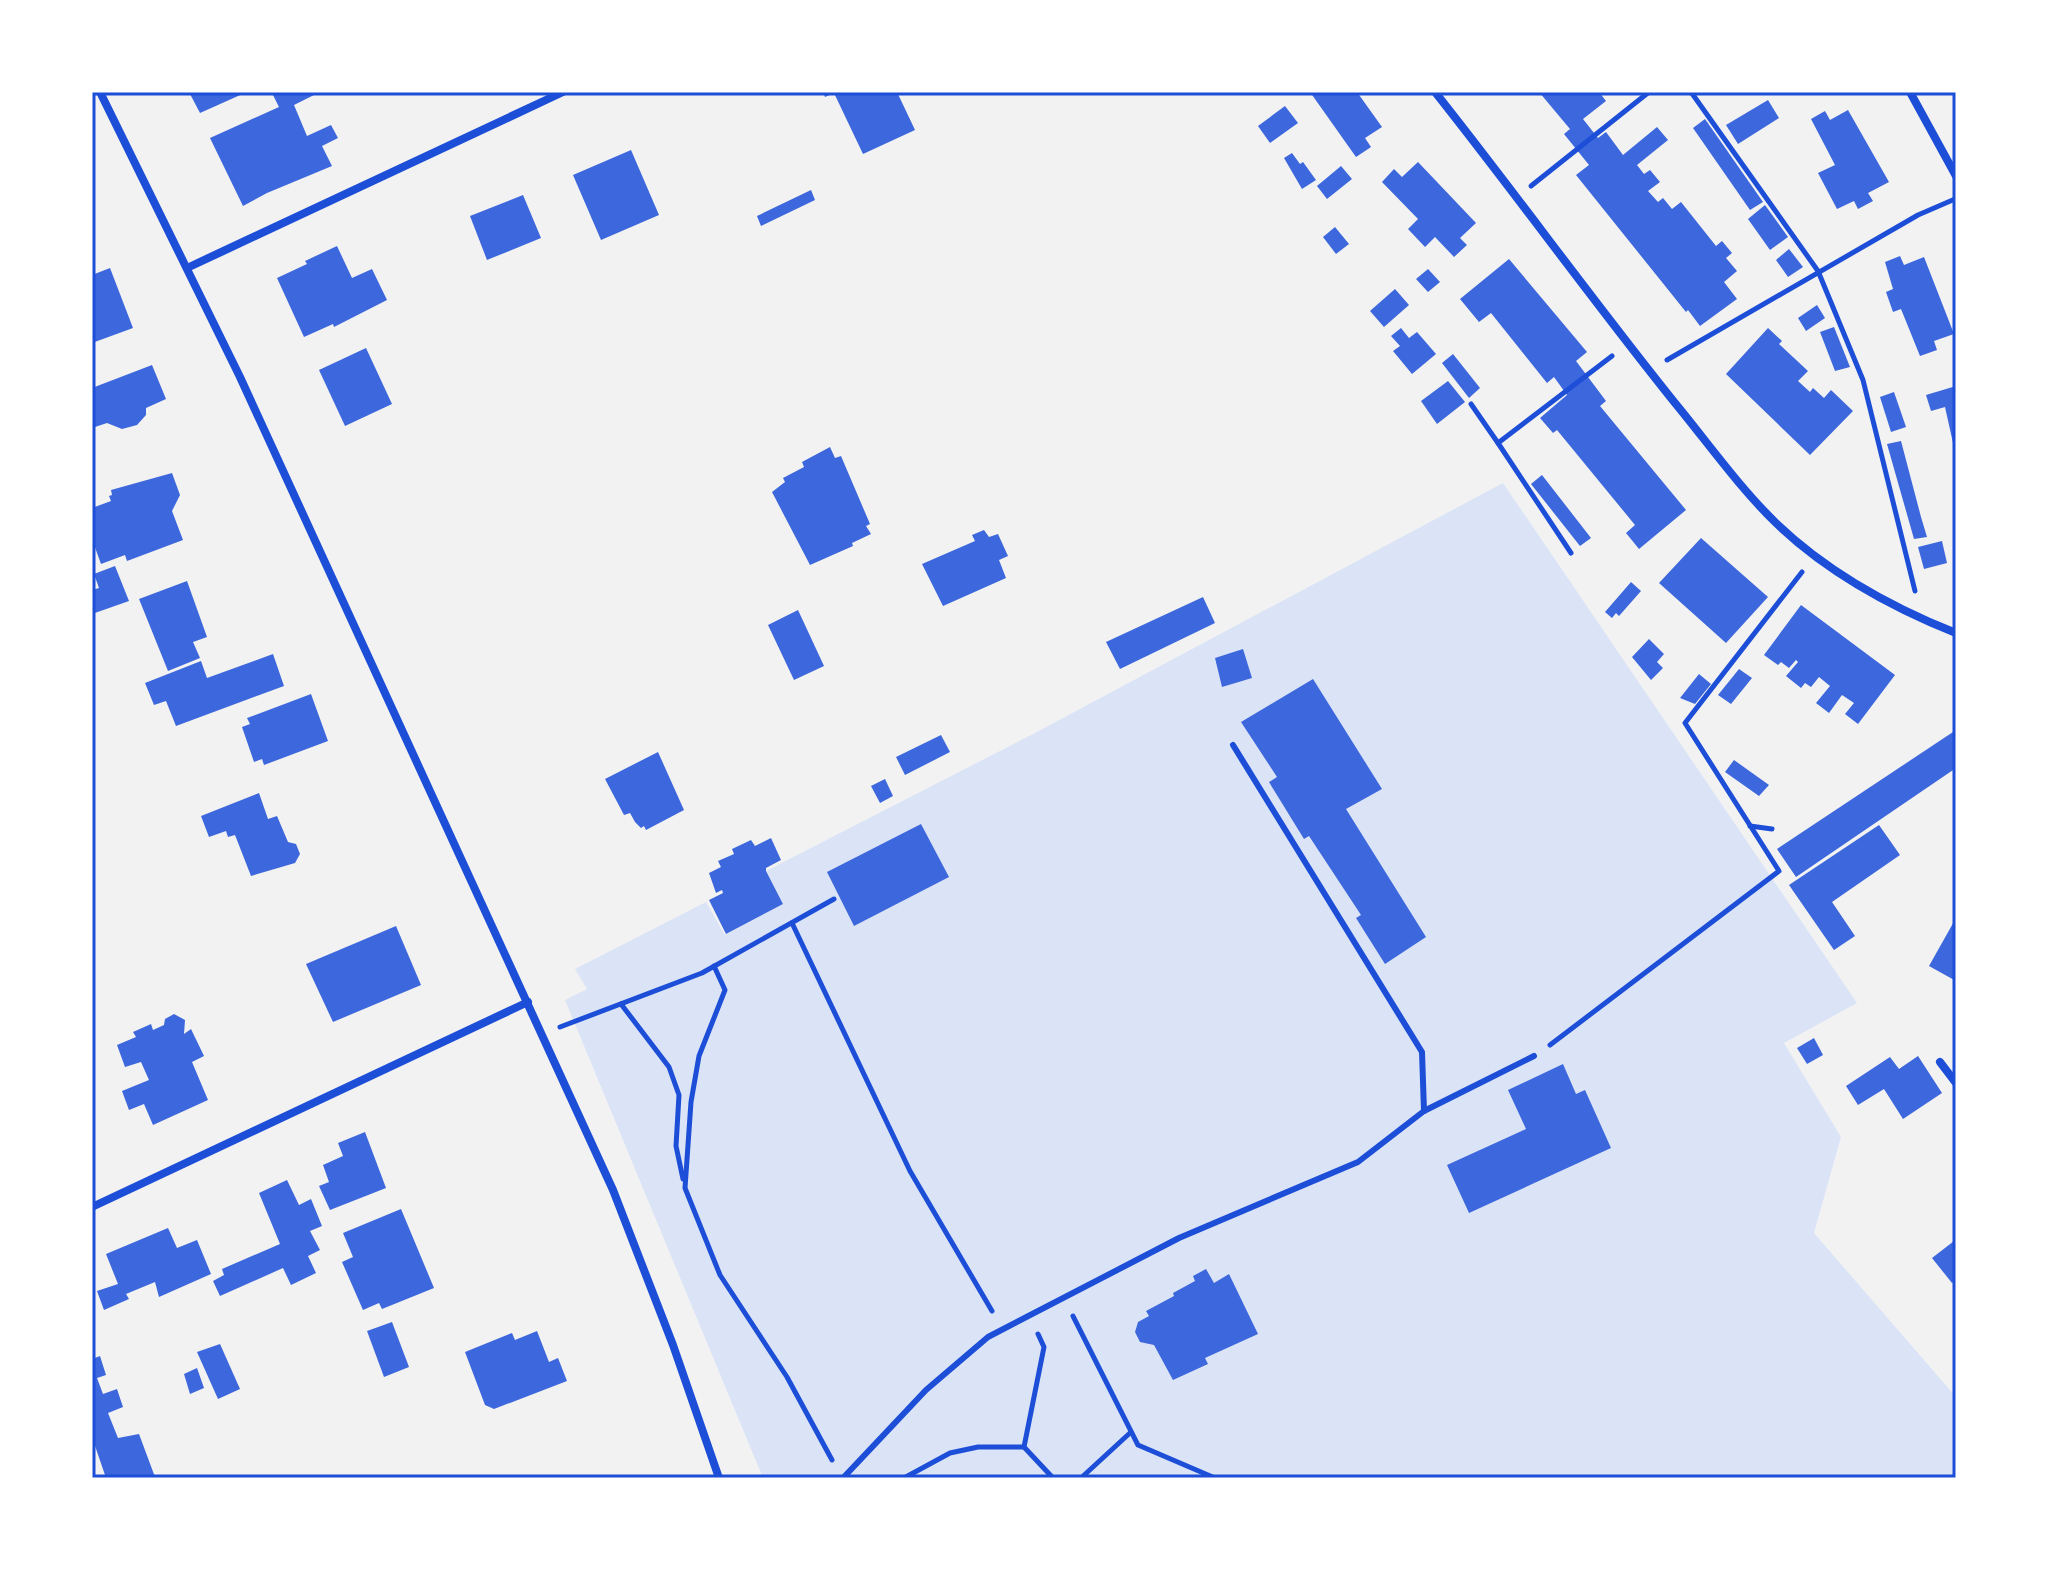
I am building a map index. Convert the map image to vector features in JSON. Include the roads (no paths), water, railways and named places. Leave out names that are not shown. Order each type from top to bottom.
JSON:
[{"type":"street","points":[[100,92],[187,268],[613,1190],[673,1345],[719,1478]]},
{"type":"street","points":[[187,268],[563,92]]},
{"type":"street","points":[[1435,92],[1518,196],[1649,371],[1776,523],[1815,556],[1897,608],[1956,633]]},
{"type":"street","points":[[1910,92],[1956,176]]},
{"type":"street","points":[[92,1207],[528,1002]]},
{"type":"street","points":[[1940,1062],[1956,1083]]},
{"type":"lane","points":[[1233,745],[1422,1052],[1424,1111]]},
{"type":"lane","points":[[843,1478],[926,1390],[988,1337],[1179,1238],[1358,1162],[1424,1111],[1534,1056]]}]
